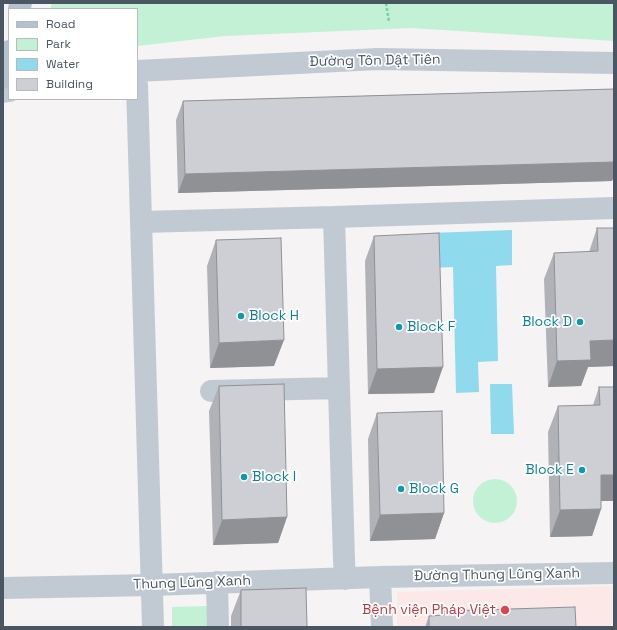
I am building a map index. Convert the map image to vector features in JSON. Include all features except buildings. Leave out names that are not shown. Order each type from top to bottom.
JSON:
[{"type":"main road","points":[[3,78],[8,56]]},
{"type":"street","name":"Đường Tôn Dật Tiên","points":[[138,71],[378,59],[614,63]]},
{"type":"street","points":[[137,100],[152,627]]},
{"type":"street","points":[[141,222],[614,208]]},
{"type":"street","points":[[334,217],[345,579]]},
{"type":"street","points":[[211,392],[339,388]]},
{"type":"street","name":"Đường Thung Lũng Xanh","points":[[380,577],[614,573]]},
{"type":"street","points":[[380,577],[382,627]]},
{"type":"street","name":"Thung Lũng Xanh","points":[[3,588],[152,585],[380,577]]},
{"type":"street","points":[[217,582],[218,627]]},
{"type":"path","points":[[386,3],[390,22]]},
{"type":"shaded area","name":"Bệnh viện Pháp Việt","points":[[614,586],[614,627],[397,627],[397,592]]},
{"type":"green space","points":[[52,3],[614,3],[614,41],[411,28],[225,36],[138,46],[138,8],[50,8]]},
{"type":"green space","points":[[491,479],[499,479],[504,480],[511,485],[516,492],[516,510],[511,517],[504,522],[491,523],[483,520],[476,513],[473,505],[473,497],[476,489],[483,482]]},
{"type":"green space","points":[[207,606],[207,627],[172,627],[172,607]]},
{"type":"water","points":[[512,230],[512,265],[496,266],[498,361],[478,362],[479,392],[456,393],[453,267],[432,268],[430,233]]},
{"type":"water","points":[[490,384],[512,384],[514,434],[491,434]]},
{"type":"place","name":"Block H","points":[[241,316]]},
{"type":"place","name":"Block D","points":[[580,322]]},
{"type":"place","name":"Block F","points":[[399,327]]},
{"type":"place","name":"Block E","points":[[582,470]]},
{"type":"place","name":"Block I","points":[[244,477]]},
{"type":"place","name":"Block G","points":[[401,489]]},
{"type":"place","name":"Bệnh viện Pháp Việt","points":[[505,610]]}]
